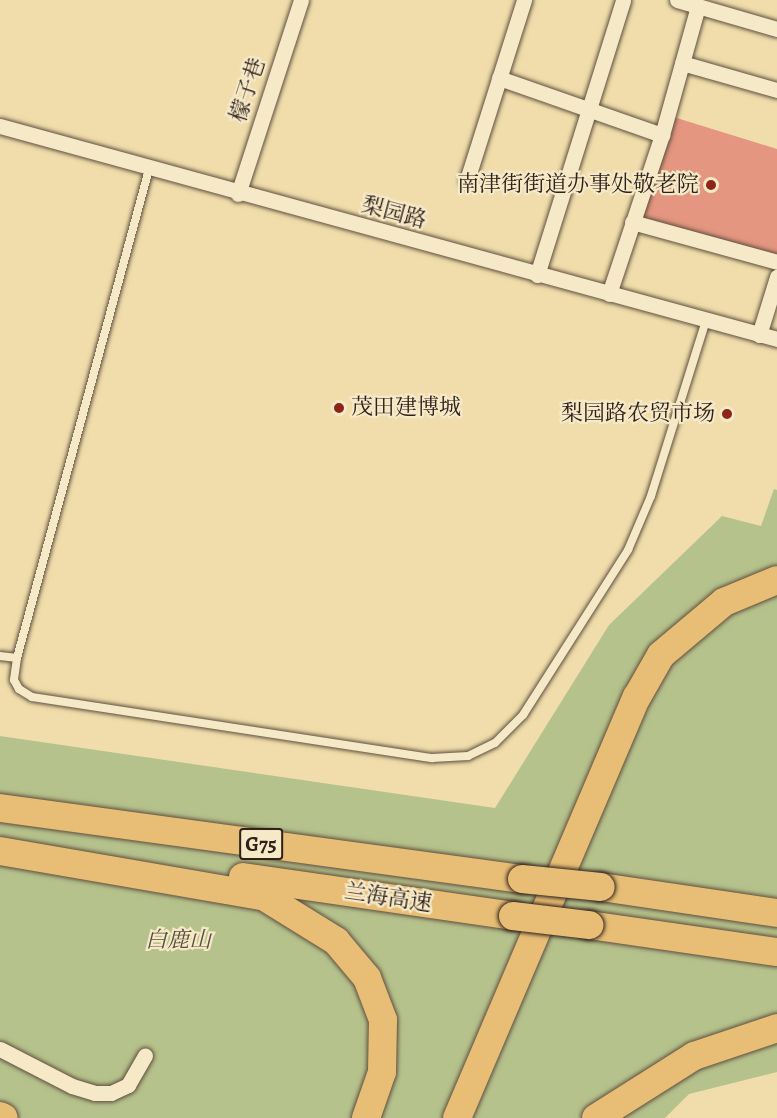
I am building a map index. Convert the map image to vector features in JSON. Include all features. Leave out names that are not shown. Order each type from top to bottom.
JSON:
[{"type":"highway","points":[[457,1118],[637,697],[660,655],[724,602],[777,580]]},
{"type":"highway","points":[[473,1118],[662,679],[691,641],[732,613],[777,596]]},
{"type":"highway","name":"兰海高速","points":[[0,808],[522,879],[601,887],[777,913]]},
{"type":"highway","name":"兰海高速","points":[[0,842],[777,952]]},
{"type":"highway","points":[[0,851],[266,897],[336,941],[367,978],[383,1020],[382,1072],[366,1118]]},
{"type":"highway","points":[[601,887],[777,897]]},
{"type":"highway","points":[[596,1118],[694,1056],[777,1028]]},
{"type":"street","name":"檬子巷","points":[[238,194],[301,0]]},
{"type":"street","points":[[467,180],[524,0]]},
{"type":"street","points":[[537,275],[586,108],[623,0]]},
{"type":"street","points":[[677,0],[777,29]]},
{"type":"street","points":[[609,294],[662,135],[698,6]]},
{"type":"street","points":[[682,63],[777,90]]},
{"type":"street","points":[[499,78],[662,135]]},
{"type":"street","name":"梨园路","points":[[0,126],[238,194],[777,339]]},
{"type":"street","points":[[632,222],[777,262]]},
{"type":"street","points":[[759,335],[777,278]]},
{"type":"street","points":[[0,1049],[72,1086],[95,1093],[111,1093],[128,1085],[145,1055]]},
{"type":"lane","points":[[149,169],[17,658],[14,680],[19,689],[32,697],[432,758],[468,756],[495,743],[523,715],[628,550],[651,496],[706,321]]},
{"type":"lane","points":[[0,656],[17,658]]},
{"type":"green space","name":"白鹿山","points":[[774,489],[777,490],[777,1072],[689,1094],[665,1118],[0,1118],[0,736],[495,808],[609,625],[722,516],[761,526]]},
{"type":"building","name":"南津街街道办事处敬老院","points":[[667,115],[777,149],[777,262],[632,222]]},
{"type":"place","name":"南津街街道办事处敬老院","points":[[711,185]]},
{"type":"place","name":"茂田建博城","points":[[339,408]]},
{"type":"place","name":"梨园路农贸市场","points":[[727,414]]}]
